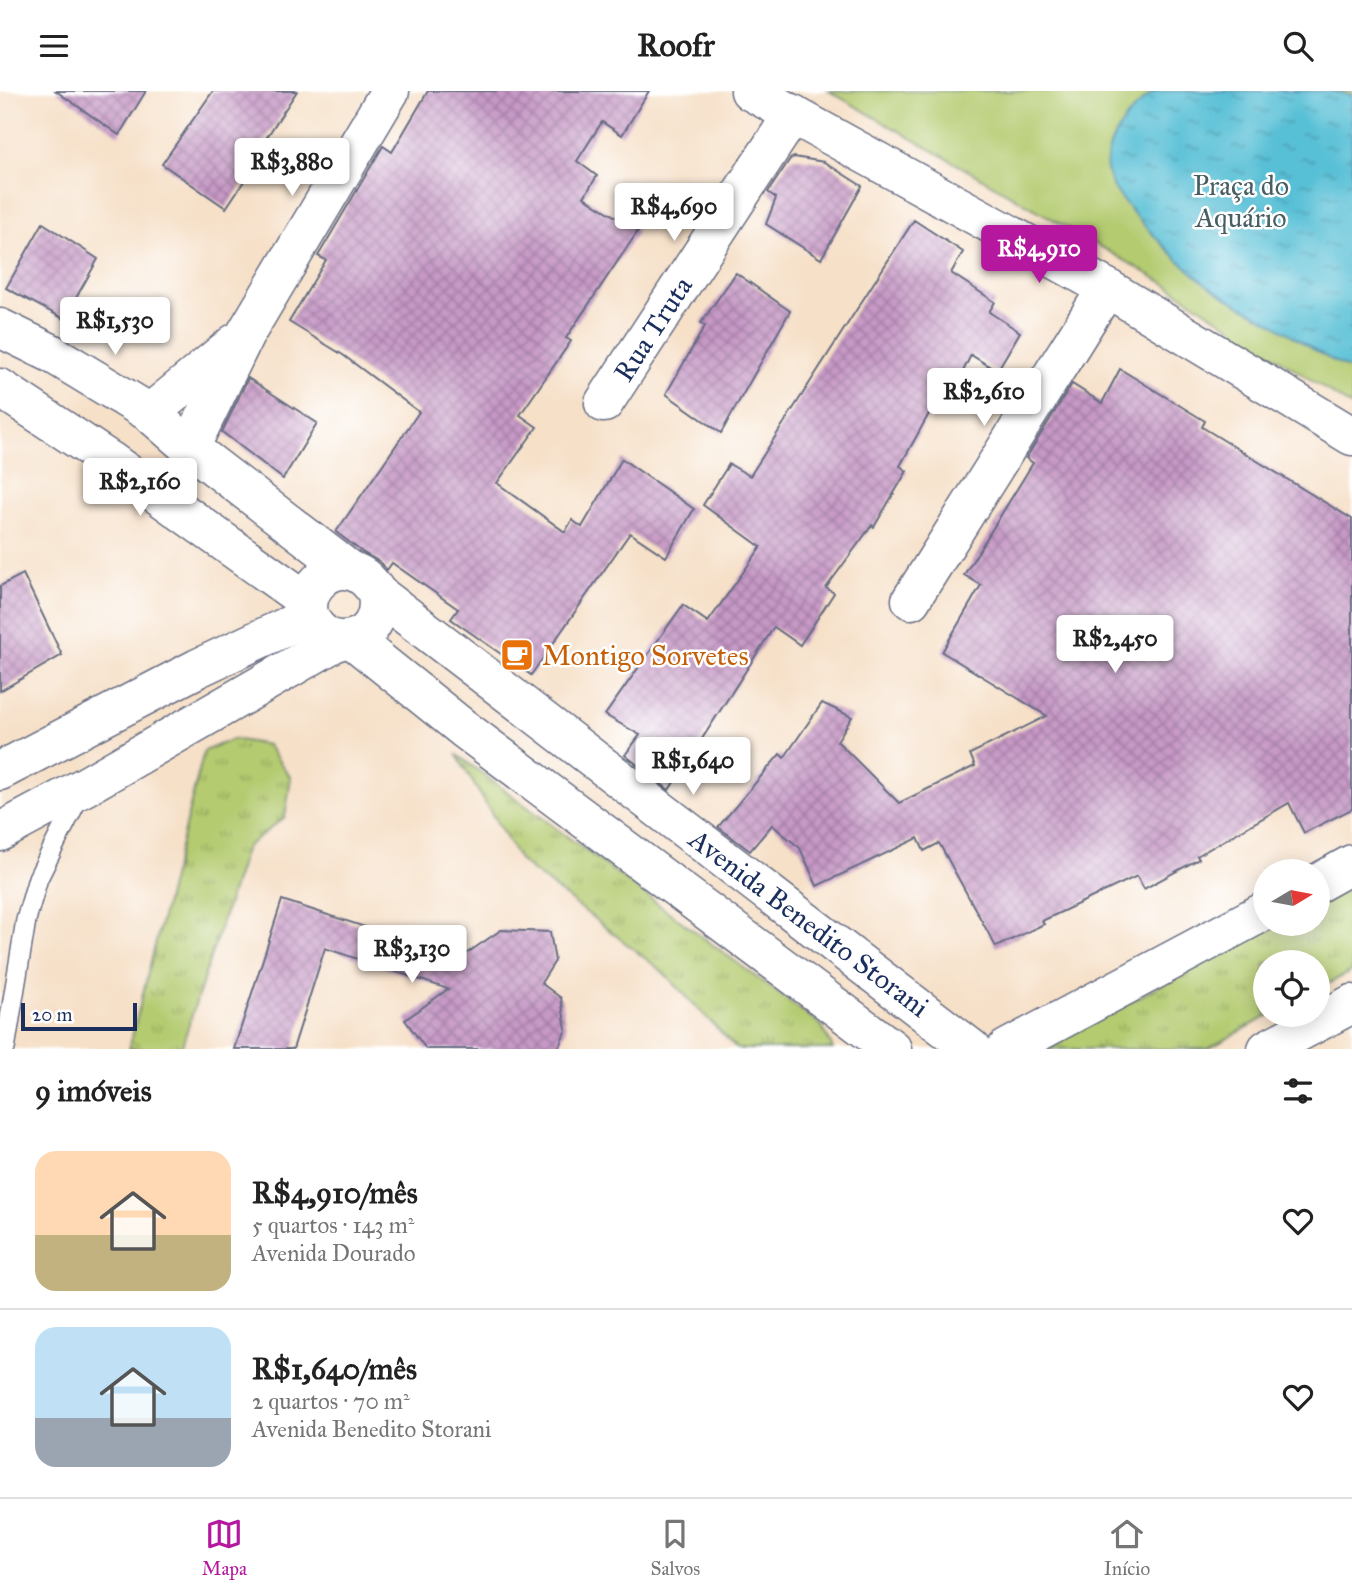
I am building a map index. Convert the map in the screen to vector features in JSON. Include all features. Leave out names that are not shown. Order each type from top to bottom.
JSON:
[{"type":"main road","points":[[190,448],[245,335],[390,91]]},
{"type":"main road","points":[[750,91],[1107,288],[1352,436]]},
{"type":"main road","name":"Rua Truta","points":[[604,403],[793,114]]},
{"type":"main road","points":[[911,600],[1107,288]]},
{"type":"main road","name":"Avenida Benedito Storani","points":[[0,328],[51,353],[150,413],[190,448],[972,1049]]},
{"type":"main road","points":[[150,413],[245,335]]},
{"type":"main road","points":[[0,388],[109,460],[309,609]]},
{"type":"main road","points":[[0,832],[345,640],[366,633],[375,622],[379,607],[363,581],[330,572],[315,584],[309,609],[315,627],[325,636],[345,640]]},
{"type":"main road","points":[[0,771],[309,609]]},
{"type":"main road","name":"Avenida Benedito Storani","points":[[345,640],[892,1049]]},
{"type":"main road","points":[[1330,876],[1352,864]]},
{"type":"main road","points":[[1006,1049],[1253,917]]},
{"type":"main road","points":[[1267,1049],[1352,1003]]},
{"type":"lane","points":[[5,1049],[5,1004],[38,878],[84,787]]},
{"type":"green space","name":"Praça do Aquário","points":[[829,91],[1352,91],[1352,407],[1164,283]]},
{"type":"green space","points":[[233,739],[267,745],[291,778],[285,817],[246,847],[181,1049],[129,1049],[204,751]]},
{"type":"green space","points":[[456,754],[822,1026],[833,1049],[737,1049],[663,972],[520,861]]},
{"type":"green space","points":[[1352,882],[1352,971],[1330,983],[1330,950],[1253,950],[1253,1024],[1208,1049],[1043,1049],[1253,935],[1330,936],[1330,894]]},
{"type":"water","points":[[1155,91],[1327,91],[1352,95],[1352,370],[1208,285],[1163,245],[1122,199],[1108,175],[1108,151],[1128,116]]},
{"type":"building","points":[[56,91],[146,91],[119,135]]},
{"type":"building","points":[[213,91],[297,91],[250,163],[254,166],[226,208],[162,164]]},
{"type":"building","points":[[428,91],[649,91],[622,135],[602,122],[577,161],[597,176],[584,197],[638,231],[566,338],[571,341],[520,415],[537,427],[497,483],[565,532],[572,520],[582,527],[622,459],[694,509],[666,557],[630,533],[531,675],[451,619],[458,609],[392,563],[387,570],[380,562],[336,532],[419,412],[343,355],[289,322],[326,260],[318,256],[383,146],[392,152]]},
{"type":"building","points":[[794,157],[824,162],[862,186],[821,259],[766,224],[776,198],[768,192]]},
{"type":"building","points":[[914,220],[963,252],[951,273],[995,302],[989,312],[1020,332],[997,371],[971,355],[946,406],[936,401],[900,466],[907,471],[874,527],[872,525],[826,588],[834,593],[800,645],[774,627],[669,790],[625,755],[640,735],[605,715],[683,605],[708,622],[761,547],[703,505],[729,464],[750,476]]},
{"type":"building","points":[[43,223],[98,259],[64,319],[6,288]]},
{"type":"building","points":[[736,273],[790,311],[721,433],[666,394],[705,326],[701,323]]},
{"type":"building","points":[[1120,369],[1205,421],[1202,427],[1352,519],[1352,809],[1304,833],[1289,803],[1197,856],[1199,859],[1144,889],[1137,876],[1042,921],[1044,924],[996,947],[939,843],[924,851],[918,838],[817,886],[800,848],[772,825],[750,851],[718,827],[780,754],[784,758],[822,703],[852,717],[837,741],[899,803],[975,766],[970,754],[1047,716],[942,652],[981,585],[964,575],[1033,463],[1026,458],[1072,384],[1102,403]]},
{"type":"building","points":[[248,378],[317,423],[283,479],[222,432]]},
{"type":"building","points":[[23,574],[62,655],[0,691],[0,586]]},
{"type":"building","points":[[282,900],[460,958],[501,930],[550,932],[555,961],[541,983],[561,998],[566,1029],[558,1049],[426,1049],[405,1020],[448,989],[325,948],[293,1049],[234,1049]]},
{"type":"place","name":"Montigo Sorvetes","points":[[517,655]]}]
